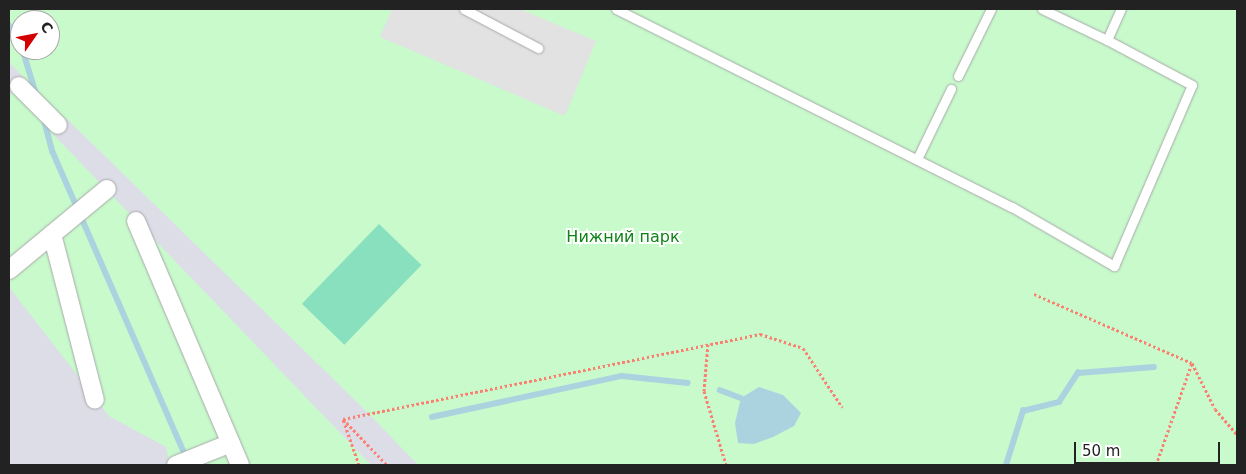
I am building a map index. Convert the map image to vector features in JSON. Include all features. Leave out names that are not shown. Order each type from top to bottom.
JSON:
[{"type":"street","points":[[19,86],[58,125]]},
{"type":"street","points":[[9,270],[107,189]]},
{"type":"street","points":[[136,221],[240,465]]},
{"type":"street","points":[[52,234],[95,400]]},
{"type":"street","points":[[176,465],[231,443]]},
{"type":"lane","points":[[464,9],[538,48]]},
{"type":"lane","points":[[616,9],[917,158],[1114,266],[1192,84],[1042,9]]},
{"type":"lane","points":[[958,76],[991,9]]},
{"type":"lane","points":[[1107,40],[1121,9]]},
{"type":"lane","points":[[917,158],[951,89]]},
{"type":"path","points":[[1034,294],[1192,363],[1215,409],[1237,434]]},
{"type":"path","points":[[343,419],[760,334],[803,348],[842,407]]},
{"type":"path","points":[[708,344],[704,391],[726,465]]},
{"type":"path","points":[[1156,465],[1192,363]]},
{"type":"path","points":[[343,419],[359,465]]},
{"type":"path","points":[[343,419],[387,465]]},
{"type":"green space","name":"Нижний парк","points":[[9,9],[1231,9],[1237,11],[1237,465],[9,465]]},
{"type":"green space","points":[[379,224],[421,265],[344,345],[302,304]]},
{"type":"shaded area","points":[[392,9],[520,9],[596,41],[565,116],[380,37]]},
{"type":"shaded area","points":[[9,62],[25,79],[9,96]]},
{"type":"shaded area","points":[[66,118],[366,411],[418,465],[371,465],[51,132]]},
{"type":"shaded area","points":[[9,287],[109,416],[166,447],[170,465],[9,465]]},
{"type":"water","points":[[759,387],[783,395],[801,413],[794,426],[773,437],[754,444],[738,443],[735,423],[741,398]]},
{"type":"waterway","points":[[26,60],[37,96]]},
{"type":"waterway","points":[[44,119],[53,152],[187,458]]},
{"type":"waterway","points":[[1006,465],[1023,411],[1059,402],[1078,373],[1154,367]]},
{"type":"waterway","points":[[432,417],[622,376],[688,383]]},
{"type":"waterway","points":[[720,390],[741,398]]}]
